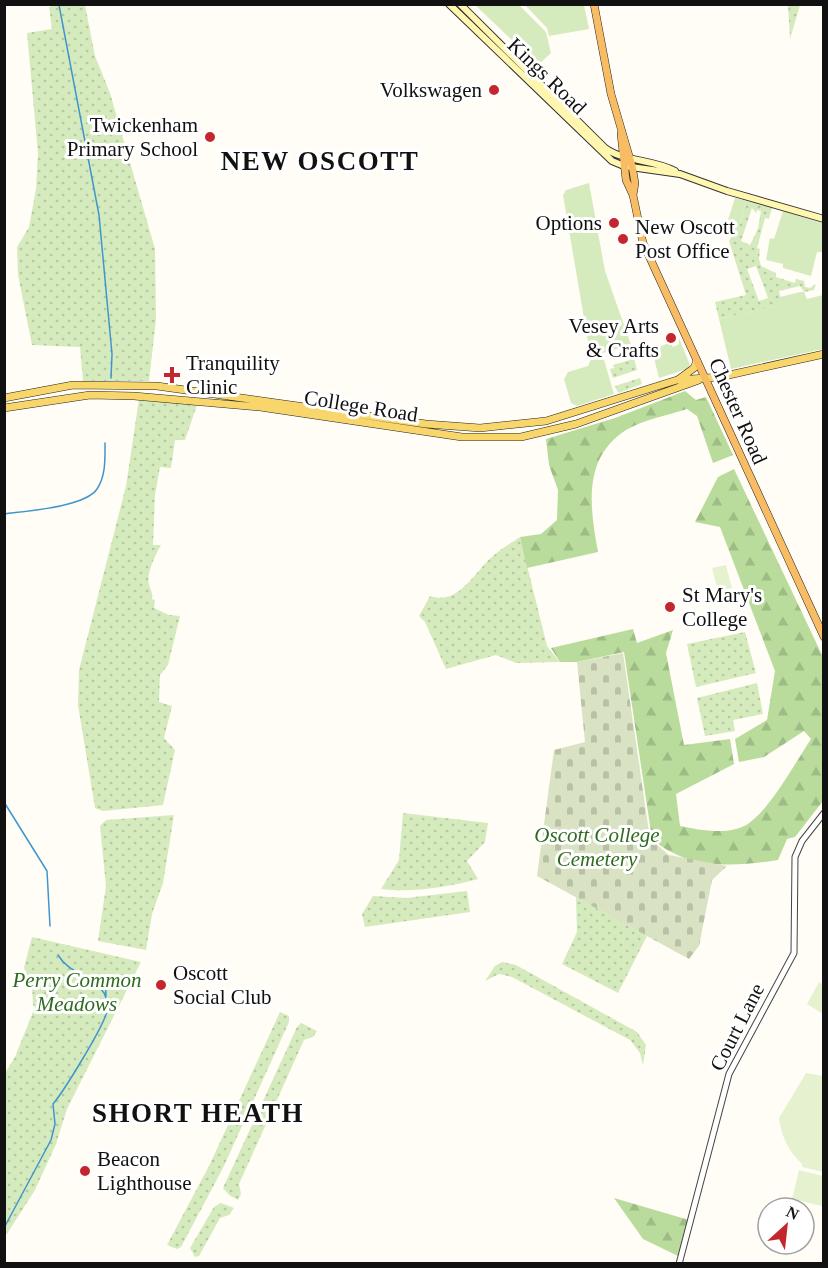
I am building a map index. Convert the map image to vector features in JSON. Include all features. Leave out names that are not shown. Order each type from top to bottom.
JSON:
[{"type":"highway","name":"Chester Road","points":[[594,4],[628,166],[635,183],[633,195],[643,243],[824,637]]},
{"type":"main road","name":"Kings Road","points":[[449,4],[608,157],[628,166]]},
{"type":"main road","name":"Kings Road","points":[[460,4],[605,148],[626,157],[663,166],[680,174]]},
{"type":"main road","points":[[628,166],[680,174],[727,191],[824,219]]},
{"type":"main road","name":"College Road","points":[[5,398],[73,385],[131,384],[461,427],[490,428],[546,421],[677,380],[705,378],[824,354]]},
{"type":"main road","name":"College Road","points":[[677,380],[694,368],[697,361]]},
{"type":"main road","name":"College Road","points":[[6,408],[90,395],[260,407],[462,437],[521,436],[549,432],[705,378]]},
{"type":"main road","points":[[195,391],[195,401]]},
{"type":"main road","points":[[5,398],[6,408]]},
{"type":"main road","points":[[461,427],[462,437]]},
{"type":"street","name":"Court Lane","points":[[679,1263],[729,1074],[794,953],[795,857],[802,842],[824,813]]},
{"type":"green space","points":[[61,4],[85,5],[95,56],[110,93],[155,249],[156,319],[149,381],[83,381],[80,347],[32,345],[18,275],[17,247],[29,227],[36,189],[38,153],[27,33],[52,29],[49,7]]},
{"type":"green space","points":[[475,5],[519,5],[546,32],[551,53],[538,65]]},
{"type":"green space","points":[[525,5],[584,5],[589,29],[549,36],[547,28]]},
{"type":"green space","points":[[788,5],[800,5],[790,39]]},
{"type":"green space","points":[[589,183],[605,271],[631,345],[602,353],[614,394],[577,406],[571,403],[564,379],[568,372],[588,366],[591,359],[563,195],[566,190]]},
{"type":"green space","points":[[735,198],[746,201],[740,222],[732,237],[728,220]]},
{"type":"green space","points":[[746,201],[772,208],[769,219],[765,218],[757,248],[760,249],[761,266],[776,273],[776,277],[795,283],[796,279],[804,281],[805,287],[810,288],[816,284],[814,290],[804,292],[800,286],[779,291],[782,305],[719,319],[715,302],[746,295],[729,241],[740,222]],"holes":[[[752,208],[756,213],[757,210],[761,211],[758,229],[750,245],[741,241]],[[756,266],[768,298],[759,301],[747,269]]]},
{"type":"green space","points":[[783,211],[823,223],[823,252],[817,252],[811,276],[783,268],[783,264],[766,260],[770,238],[774,239]]},
{"type":"green space","points":[[804,292],[807,299],[823,295],[823,349],[731,369],[719,319],[781,305],[780,297]]},
{"type":"green space","points":[[679,338],[690,365],[687,369],[659,378],[652,350],[671,342],[673,347],[679,344]]},
{"type":"green space","points":[[631,345],[637,370],[613,378],[610,369],[614,368],[613,365],[630,360],[626,347]]},
{"type":"green space","points":[[640,378],[642,384],[618,393],[615,386]]},
{"type":"green space","points":[[685,391],[696,400],[706,397],[733,455],[713,463],[697,416],[687,409],[633,426],[612,441],[596,469],[592,485],[592,501],[598,552],[527,568],[520,537],[541,534],[557,520],[558,490],[549,465],[546,439],[615,418]]},
{"type":"green space","points":[[139,399],[197,405],[185,440],[175,440],[171,468],[160,467],[155,495],[153,545],[161,545],[148,580],[152,599],[155,600],[154,608],[169,615],[180,616],[168,665],[160,675],[159,702],[172,706],[164,738],[175,750],[163,805],[103,811],[95,808],[78,705],[79,670],[126,486]]},
{"type":"green space","points":[[734,469],[823,657],[823,801],[795,837],[787,839],[778,860],[728,865],[696,861],[681,856],[652,839],[624,652],[577,662],[560,662],[551,648],[633,629],[637,643],[673,630],[666,653],[684,745],[730,739],[734,764],[676,794],[680,826],[714,831],[732,830],[748,824],[757,817],[774,796],[811,739],[804,731],[764,757],[739,762],[735,739],[767,720],[775,671],[720,527],[695,522],[718,477]]},
{"type":"green space","points":[[520,537],[547,646],[560,662],[516,663],[496,655],[446,669],[425,622],[419,616],[430,596],[440,598],[458,592],[493,556]]},
{"type":"green space","points":[[726,565],[732,588],[718,591],[712,568]]},
{"type":"green space","points":[[745,632],[756,673],[696,687],[687,644]]},
{"type":"green space","name":"Oscott College Cemetery","points":[[623,653],[650,839],[669,855],[727,866],[712,880],[699,946],[689,959],[537,876],[554,750],[585,742],[577,662]]},
{"type":"green space","points":[[757,683],[763,714],[733,720],[735,731],[705,736],[697,698]]},
{"type":"green space","points":[[403,813],[488,823],[485,842],[467,861],[478,879],[430,888],[381,889],[399,860]]},
{"type":"green space","points":[[174,815],[163,883],[152,914],[146,950],[98,941],[106,886],[100,826],[106,820]]},
{"type":"green space","points":[[467,891],[470,912],[365,927],[362,914],[373,896],[406,898]]},
{"type":"green space","points":[[576,897],[647,936],[618,993],[562,964],[577,932]]},
{"type":"green space","name":"Perry Common Meadows","points":[[32,937],[141,962],[67,1109],[56,1144],[35,1190],[5,1237],[5,1073],[15,1057],[35,1007],[32,985],[24,968]]},
{"type":"green space","points":[[502,962],[516,965],[637,1032],[646,1045],[643,1065],[640,1053],[630,1040],[512,977],[499,974],[485,981],[495,966]]},
{"type":"green space","points":[[819,982],[823,985],[823,1014],[807,1004]]},
{"type":"green space","points":[[280,1012],[289,1016],[289,1022],[223,1168],[181,1247],[177,1249],[167,1245],[210,1164]]},
{"type":"green space","points":[[301,1023],[317,1031],[313,1037],[304,1040],[239,1184],[241,1194],[238,1200],[223,1188],[297,1027]]},
{"type":"green space","points":[[806,1073],[823,1076],[823,1172],[802,1167],[786,1143],[780,1125],[779,1118]]},
{"type":"green space","points":[[799,1170],[823,1176],[822,1206],[816,1205],[816,1196],[793,1196]]},
{"type":"green space","points":[[614,1198],[689,1220],[678,1256],[643,1239]]},
{"type":"green space","points":[[221,1203],[234,1208],[229,1215],[220,1218],[199,1256],[195,1257],[190,1248],[214,1207]]},
{"type":"waterway","points":[[59,5],[99,215],[112,354],[111,378]]},
{"type":"waterway","points":[[4,514],[68,504],[90,495],[97,489],[102,478],[105,443]]},
{"type":"waterway","points":[[4,802],[47,871],[50,926]]},
{"type":"waterway","points":[[4,1228],[51,1140],[55,1124],[53,1104],[83,1058],[107,1011],[106,999],[101,989],[67,966],[58,955]]},
{"type":"waterway","points":[[105,976],[106,996]]},
{"type":"place","name":"Volkswagen","points":[[494,90]]},
{"type":"place","name":"Twickenham Primary School","points":[[210,137]]},
{"type":"place","name":"Options","points":[[614,223]]},
{"type":"place","name":"New Oscott Post Office","points":[[623,239]]},
{"type":"place","name":"Vesey Arts & Crafts","points":[[671,338]]},
{"type":"place","name":"Tranquility Clinic","points":[[172,375]]},
{"type":"place","name":"St Mary's College","points":[[670,607]]},
{"type":"place","name":"Oscott Social Club","points":[[161,985]]},
{"type":"place","name":"Beacon Lighthouse","points":[[85,1171]]},
{"type":"district","name":"NEW OSCOTT","points":[[320,161]]},
{"type":"district","name":"SHORT HEATH","points":[[198,1113]]}]
